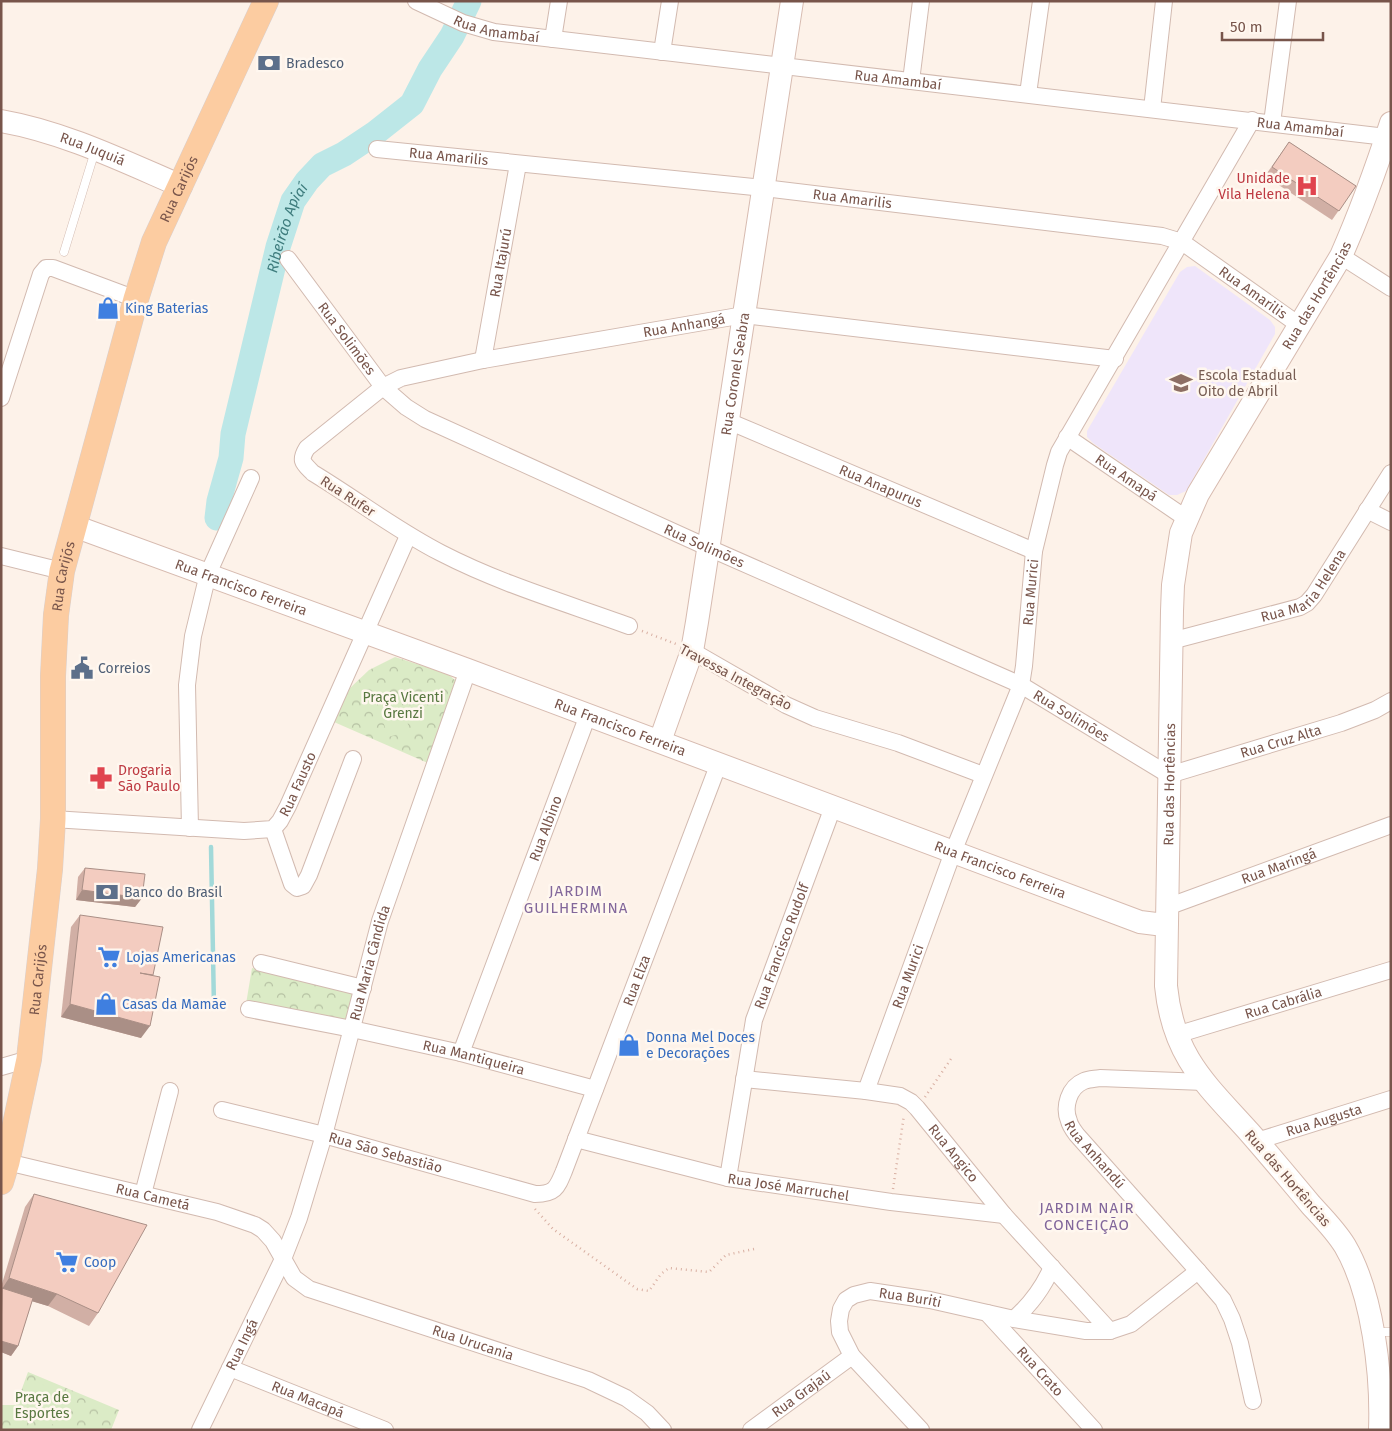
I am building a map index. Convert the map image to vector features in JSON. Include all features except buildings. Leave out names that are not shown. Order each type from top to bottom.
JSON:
[{"type":"main road","name":"Rua Carijós","points":[[4,1172],[29,1059],[50,869],[53,819],[53,676],[56,615],[62,571],[136,300],[154,242],[266,1]]},
{"type":"street","name":"Rua Amambaí","points":[[416,1],[459,21],[494,32],[1272,123],[1389,130]]},
{"type":"street","points":[[553,39],[559,1]]},
{"type":"street","points":[[662,52],[670,1]]},
{"type":"street","name":"Rua Coronel Seabra","points":[[660,741],[692,650],[792,1]]},
{"type":"street","points":[[911,81],[921,1]]},
{"type":"street","points":[[1028,94],[1041,1]]},
{"type":"street","points":[[1152,109],[1164,1]]},
{"type":"street","points":[[1272,123],[1288,1]]},
{"type":"street","name":"Rua Murici","points":[[866,1091],[953,852],[1021,686],[1034,551],[1054,465],[1068,437],[1252,120]]},
{"type":"street","name":"Rua Juquiá","points":[[1,121],[48,132],[96,149],[181,186]]},
{"type":"street","name":"Rua das Hortências","points":[[1380,1430],[1381,1332],[1355,1266],[1344,1244],[1257,1141],[1204,1082],[1186,1057],[1176,1035],[1166,986],[1171,641],[1173,585],[1181,533],[1198,494],[1341,256],[1357,219],[1389,130]]},
{"type":"street","name":"Rua Amarilis","points":[[377,149],[764,188],[1153,234],[1182,242],[1299,325]]},
{"type":"street","name":"Rua Itajurú","points":[[484,360],[518,164]]},
{"type":"street","points":[[1341,256],[1391,288]]},
{"type":"street","name":"Rua Solimões","points":[[288,259],[383,386],[406,408],[425,419],[709,548],[1021,686],[1169,775]]},
{"type":"street","points":[[1,398],[41,274],[46,268],[54,268],[136,300]]},
{"type":"street","name":"Rua Anhangá","points":[[307,448],[383,386],[402,378],[484,360],[744,315],[1115,359]]},
{"type":"street","name":"Rua Anapurus","points":[[728,421],[1034,551]]},
{"type":"street","name":"Rua Amapá","points":[[1068,437],[1187,519]]},
{"type":"street","name":"Rua Rufer","points":[[307,448],[302,456],[304,463],[313,473],[408,536]]},
{"type":"street","name":"Rua Maria Helena","points":[[1171,641],[1300,607],[1307,603],[1314,595],[1391,473]]},
{"type":"street","points":[[190,828],[187,685],[193,636],[208,574],[251,478]]},
{"type":"street","points":[[1367,510],[1391,522]]},
{"type":"street","name":"Rua Francisco Ferreira","points":[[74,526],[660,741],[1140,922],[1156,924],[1168,914]]},
{"type":"street","points":[[408,536],[485,575],[629,626]]},
{"type":"street","name":"Rua Fausto","points":[[53,819],[244,831],[273,829],[288,806],[408,536]]},
{"type":"street","points":[[1,556],[62,571]]},
{"type":"street","name":"Travessa Integração","points":[[692,650],[786,705],[815,718],[898,743],[983,775]]},
{"type":"street","name":"Rua Maria Cândida","points":[[283,1259],[299,1218],[324,1135],[380,921],[468,670]]},
{"type":"street","name":"Rua Cruz Alta","points":[[1169,775],[1341,723],[1375,710],[1391,701]]},
{"type":"street","name":"Rua Albino","points":[[461,1053],[588,715]]},
{"type":"street","points":[[273,829],[292,884],[297,888],[303,886],[309,875],[353,758]]},
{"type":"street","name":"Rua Elza","points":[[542,1194],[558,1187],[718,763]]},
{"type":"street","name":"Rua Francisco Rudolf","points":[[728,1178],[754,1020],[833,807]]},
{"type":"street","name":"Rua Maringá","points":[[1168,914],[1391,825]]},
{"type":"street","points":[[261,963],[363,988]]},
{"type":"street","name":"Rua Cabrália","points":[[1176,1035],[1391,970]]},
{"type":"street","name":"Rua Mantiqueira","points":[[248,1009],[461,1053],[595,1089]]},
{"type":"street","points":[[1,1067],[29,1059]]},
{"type":"street","name":"Rua Anhandú","points":[[1204,1082],[1100,1078],[1084,1081],[1073,1090],[1066,1110],[1068,1121],[1077,1135],[1223,1300],[1240,1343],[1253,1401]]},
{"type":"street","points":[[744,1079],[900,1096],[912,1104]]},
{"type":"street","points":[[143,1194],[170,1091]]},
{"type":"street","name":"Rua Angico","points":[[912,1104],[1004,1215],[1110,1332]]},
{"type":"street","name":"Rua Augusta","points":[[1257,1141],[1386,1105]]},
{"type":"street","name":"Rua São Sebastião","points":[[222,1110],[324,1135],[542,1194]]},
{"type":"street","name":"Rua José Marruchel","points":[[576,1139],[728,1178],[891,1202],[1004,1215]]},
{"type":"street","name":"Rua Cametá","points":[[4,1172],[143,1194],[217,1212],[255,1225],[263,1230],[273,1241],[283,1259]]},
{"type":"street","name":"Rua Ingá","points":[[200,1430],[283,1259]]},
{"type":"street","name":"Rua Urucania","points":[[283,1259],[294,1278],[309,1289],[588,1380],[626,1398],[647,1413],[663,1430]]},
{"type":"street","points":[[1014,1320],[1041,1290],[1052,1267]]},
{"type":"street","name":"Rua Buriti","points":[[921,1430],[852,1356],[840,1332],[841,1309],[846,1300],[854,1295],[870,1291],[930,1300],[1014,1320],[1086,1331],[1110,1332],[1131,1324],[1198,1271]]},
{"type":"street","name":"Rua Crato","points":[[987,1313],[1094,1430]]},
{"type":"street","name":"Rua Grajaú","points":[[751,1430],[852,1356]]},
{"type":"street","name":"Rua Macapá","points":[[230,1368],[385,1430]]},
{"type":"lane","points":[[64,252],[96,149]]},
{"type":"path","name":"Travessa Integração","points":[[629,626],[692,650]]},
{"type":"path","points":[[891,1202],[912,1104],[953,1056]]},
{"type":"path","points":[[542,1194],[535,1208],[554,1229],[637,1288],[649,1291],[661,1274],[668,1268],[709,1272],[726,1255],[754,1249]]},
{"type":"shaded area","name":"Escola Estadual Oito de Abril","points":[[1195,266],[1270,320],[1275,327],[1275,334],[1186,491],[1177,495],[1169,495],[1093,443],[1087,437],[1087,431],[1180,272],[1187,267]]},
{"type":"green space","name":"Praça Vicenti Grenzi","points":[[395,657],[448,674],[456,681],[430,764],[334,722],[349,689],[369,670]]},
{"type":"green space","points":[[399,694],[410,731],[388,737],[377,701]]},
{"type":"green space","points":[[252,968],[353,992],[345,1024],[246,1004]]},
{"type":"green space","name":"Praça de Esportes","points":[[28,1372],[119,1410],[111,1430],[1,1430],[1,1405],[16,1405]]},
{"type":"green space","points":[[29,1379],[75,1398],[63,1429],[18,1409]]},
{"type":"waterway","name":"Ribeirão Apiaí","points":[[217,518],[219,501],[231,458],[233,434],[278,247],[293,201],[307,181],[322,165],[344,154],[374,134],[412,104],[430,69],[452,36],[469,1]]},
{"type":"waterway","points":[[211,847],[214,1008]]},
{"type":"place","name":"Bradesco","points":[[269,63]]},
{"type":"place","name":"Unidade Vila Helena","points":[[1307,186]]},
{"type":"place","name":"King Baterias","points":[[108,308]]},
{"type":"place","name":"Escola Estadual Oito de Abril","points":[[1181,383]]},
{"type":"place","name":"Correios","points":[[82,668]]},
{"type":"place","name":"Drogaria São Paulo","points":[[101,778]]},
{"type":"place","name":"Banco do Brasil","points":[[107,892]]},
{"type":"place","name":"Lojas Americanas","points":[[109,957]]},
{"type":"place","name":"Casas da Mamãe","points":[[106,1004]]},
{"type":"place","name":"Donna Mel Doces e Decorações","points":[[629,1045]]},
{"type":"place","name":"Coop","points":[[67,1262]]},
{"type":"district","name":"JARDIM GUILHERMINA","points":[[576,900]]},
{"type":"district","name":"JARDIM NAIR CONCEIÇÃO","points":[[1087,1216]]}]
